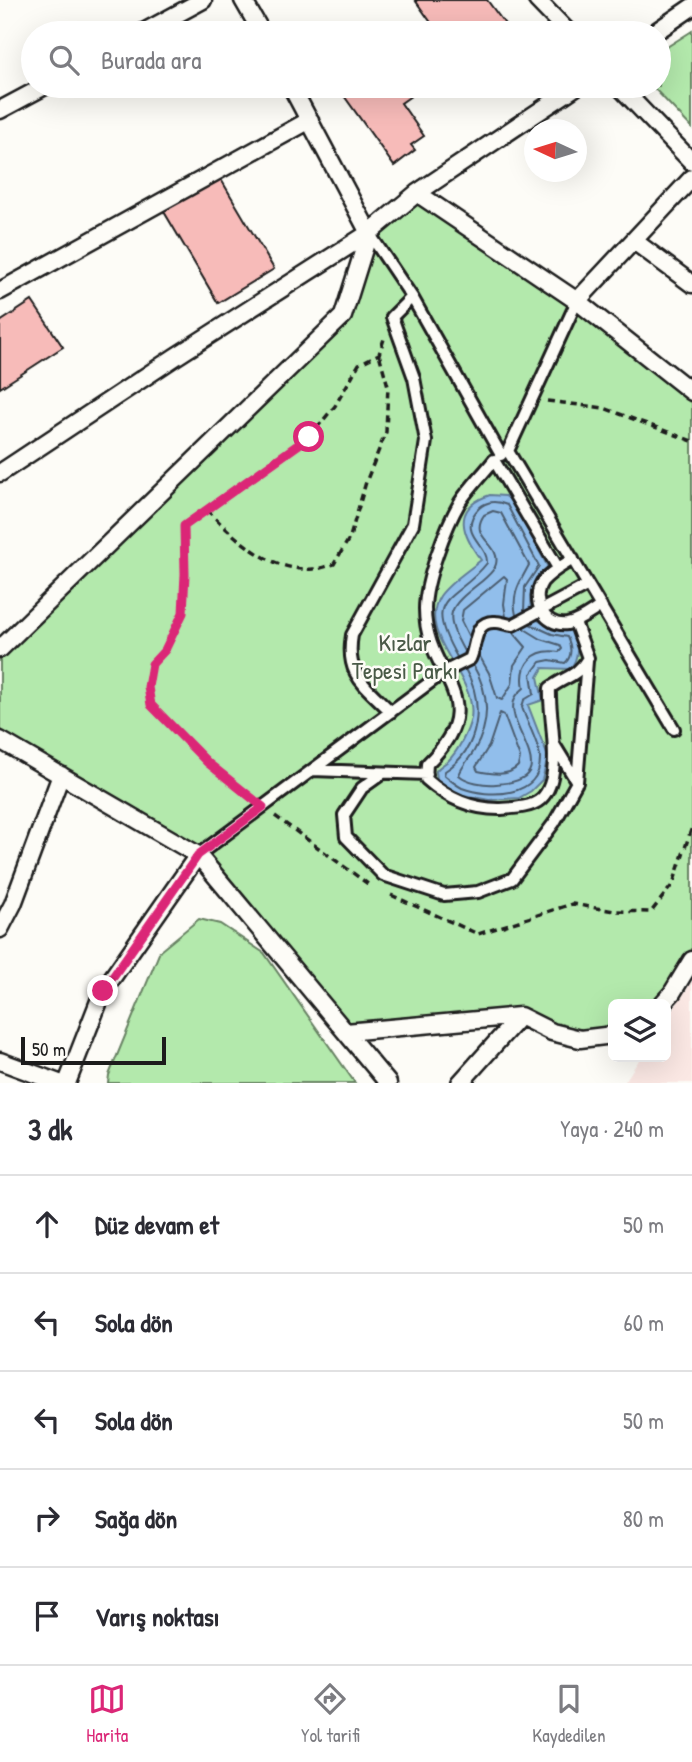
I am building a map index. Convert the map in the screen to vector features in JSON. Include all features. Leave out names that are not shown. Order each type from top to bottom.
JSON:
[{"type":"street","points":[[164,21],[203,0]]},
{"type":"street","points":[[243,0],[255,21]]},
{"type":"street","points":[[537,0],[557,21]]},
{"type":"street","points":[[671,21],[692,7]]},
{"type":"street","points":[[0,110],[22,98]]},
{"type":"street","points":[[298,98],[369,233],[412,297],[501,455],[558,568]]},
{"type":"street","points":[[0,473],[175,356],[369,233],[417,193],[559,98]]},
{"type":"street","points":[[631,98],[692,162]]},
{"type":"street","points":[[0,291],[310,120]]},
{"type":"street","points":[[588,658],[576,675],[561,679],[550,688],[549,705],[555,746],[551,779],[541,798],[526,806],[489,809],[467,804],[440,792],[426,779],[427,764],[444,748],[456,724],[458,705],[428,636],[425,608],[430,578],[460,503],[501,455],[531,400],[578,301],[692,178]]},
{"type":"street","points":[[417,193],[578,301],[692,392]]},
{"type":"street","points":[[0,649],[343,316],[369,233]]},
{"type":"street","points":[[634,240],[692,284]]},
{"type":"street","points":[[391,712],[358,679],[348,656],[352,635],[413,524],[426,441],[414,378],[392,317],[412,297]]},
{"type":"street","points":[[501,455],[573,559],[674,729]]},
{"type":"street","points":[[573,559],[542,582],[537,598],[541,611],[558,624],[575,622],[601,606]]},
{"type":"street","points":[[67,1083],[103,991],[198,855],[444,672],[470,659],[476,632],[484,625],[495,621],[513,625],[588,585]]},
{"type":"street","points":[[383,773],[362,788],[344,815],[346,837],[383,875],[444,895],[478,892],[512,879],[554,823],[577,782],[588,658],[575,622]]},
{"type":"street","points":[[0,740],[198,855],[388,1083]]},
{"type":"street","points":[[555,746],[577,782]]},
{"type":"street","points":[[312,770],[427,774]]},
{"type":"street","points":[[0,929],[13,904],[61,775]]},
{"type":"street","points":[[667,999],[692,960]]},
{"type":"street","points":[[346,1032],[520,1016],[552,1032],[580,1039],[608,1036]]},
{"type":"street","points":[[460,1083],[520,1016]]},
{"type":"street","points":[[0,1061],[59,1083]]},
{"type":"path","points":[[207,509],[233,536],[255,553],[285,567],[313,569],[334,564],[350,537],[366,482],[386,432],[388,386],[379,354],[392,317]]},
{"type":"path","points":[[371,886],[208,763],[151,705],[148,687],[152,664],[165,650],[183,613],[184,526],[309,437],[335,406],[359,364],[379,354]]},
{"type":"path","points":[[531,400],[604,408],[692,441]]},
{"type":"path","points":[[383,891],[478,934],[572,904],[614,911],[650,912],[673,884],[692,827]]},
{"type":"shaded area","points":[[692,981],[692,1083],[624,1083],[638,1062],[671,1062],[671,1012]]},
{"type":"green space","points":[[692,31],[692,128],[663,98],[671,98],[671,44]]},
{"type":"green space","name":"Kızlar Tepesi Parkı","points":[[417,193],[692,392],[692,960],[665,999],[608,999],[608,1036],[580,1039],[520,1016],[346,1032],[198,855],[0,740],[0,649],[343,316],[369,233]]},
{"type":"green space","points":[[199,919],[220,924],[264,953],[355,1083],[108,1083],[160,951]]},
{"type":"water","points":[[490,495],[505,496],[512,500],[550,571],[538,580],[530,598],[535,619],[554,628],[572,627],[577,649],[576,659],[570,669],[543,668],[538,677],[543,700],[528,705],[548,757],[542,780],[519,798],[489,800],[458,794],[437,779],[436,771],[448,761],[465,735],[471,718],[471,702],[466,687],[441,641],[435,626],[434,611],[444,591],[481,560],[465,532],[465,515],[469,507]]},
{"type":"building","points":[[415,0],[487,0],[503,21],[430,21]]},
{"type":"building","points":[[346,98],[408,98],[401,103],[424,136],[411,145],[415,150],[394,166]]},
{"type":"building","points":[[219,176],[274,269],[218,303],[163,210]]},
{"type":"building","points":[[32,301],[63,347],[0,388],[0,322]]},
{"type":"route","points":[[103,991],[198,855],[263,807],[208,763],[151,705],[148,687],[152,664],[165,650],[183,613],[184,526],[309,437]]}]
